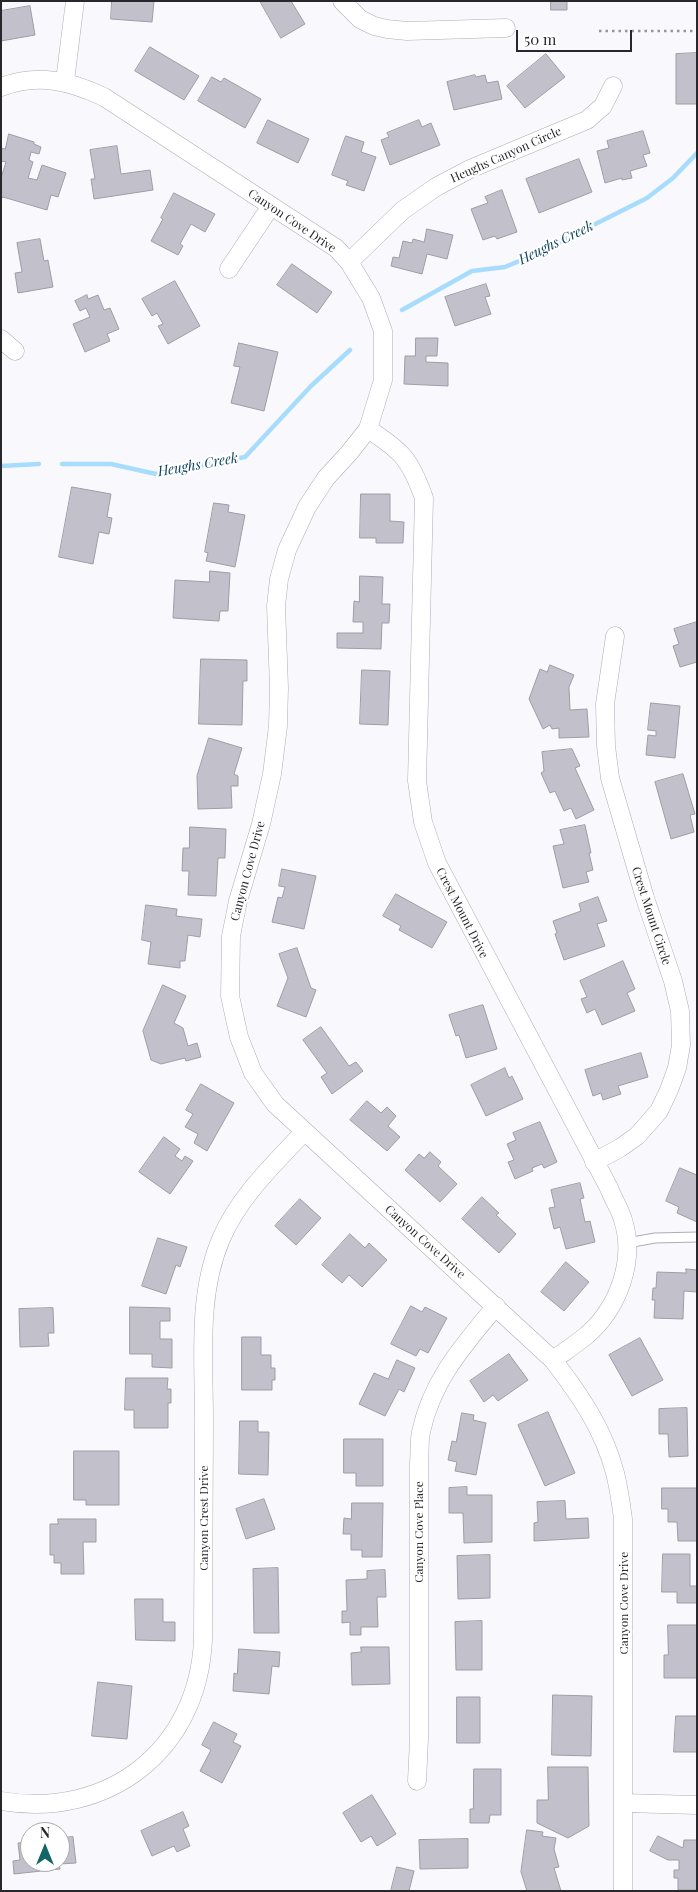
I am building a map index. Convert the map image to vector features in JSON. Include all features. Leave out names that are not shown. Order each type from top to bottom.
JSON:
[{"type":"street","points":[[65,81],[74,1]]},
{"type":"street","points":[[342,1],[360,19],[374,26],[387,29],[407,31],[506,28]]},
{"type":"street","name":"Canyon Cove Drive","points":[[1,87],[32,80],[65,81],[104,97],[336,248],[349,262],[371,298],[383,331],[384,380],[368,429],[326,478],[307,507],[287,550],[279,579],[276,606],[279,688],[278,726],[272,774],[261,824],[238,901],[231,936],[230,996],[239,1037],[253,1073],[275,1104],[553,1360],[575,1388],[594,1418],[615,1473],[623,1519],[623,1891]]},
{"type":"street","name":"Heughs Canyon Circle","points":[[349,262],[402,210],[436,187],[485,162],[587,120],[603,106],[613,86]]},
{"type":"street","points":[[229,269],[271,206]]},
{"type":"street","points":[[1,339],[15,351]]},
{"type":"street","name":"Crest Mount Drive","points":[[368,429],[390,443],[406,458],[416,475],[424,498],[417,781],[423,822],[437,863],[623,1220],[627,1243],[621,1284],[603,1317],[587,1335],[553,1360]]},
{"type":"street","name":"Crest Mount Circle","points":[[594,1162],[637,1136],[659,1111],[670,1090],[677,1068],[681,1045],[680,1011],[673,981],[645,898],[610,778],[606,746],[605,704],[615,636]]},
{"type":"street","name":"Canyon Crest Drive","points":[[1,1801],[34,1805],[65,1803],[111,1788],[136,1772],[150,1760],[171,1736],[188,1707],[195,1691],[200,1669],[203,1640],[204,1329],[209,1274],[221,1239],[241,1203],[254,1186],[304,1132]]},
{"type":"street","name":"Canyon Cove Place","points":[[417,1781],[419,1739],[419,1463],[421,1433],[434,1393],[445,1371],[496,1306]]},
{"type":"street","points":[[623,1803],[697,1805]]},
{"type":"lane","points":[[627,1243],[655,1238],[697,1237]]},
{"type":"path","points":[[599,31],[697,32]]},
{"type":"building","points":[[112,1],[154,1],[152,22],[111,19]]},
{"type":"building","points":[[260,1],[291,1],[305,24],[281,38]]},
{"type":"building","points":[[551,1],[567,1],[567,10],[551,10]]},
{"type":"building","points":[[30,6],[35,35],[1,41],[1,11]]},
{"type":"building","points":[[150,47],[199,76],[184,100],[135,71]]},
{"type":"building","points":[[697,53],[697,104],[676,104],[676,54]]},
{"type":"building","points":[[546,54],[565,77],[525,108],[507,86]]},
{"type":"building","points":[[475,75],[476,77],[485,75],[487,83],[498,81],[502,99],[454,110],[447,82]]},
{"type":"building","points":[[212,77],[221,82],[224,78],[261,99],[245,128],[198,101]]},
{"type":"building","points":[[268,120],[309,139],[298,163],[257,143]]},
{"type":"building","points":[[419,120],[422,127],[431,123],[440,145],[390,165],[381,140],[389,137],[387,133]]},
{"type":"building","points":[[643,131],[650,153],[643,155],[647,166],[630,171],[632,178],[622,180],[622,178],[605,183],[597,151],[609,148],[607,141]]},
{"type":"building","points":[[9,134],[34,142],[34,144],[41,147],[39,154],[31,152],[29,160],[33,162],[28,178],[37,180],[42,165],[66,173],[58,197],[51,195],[47,210],[3,197],[1,199],[1,178],[6,162],[1,161],[1,148],[5,149]]},
{"type":"building","points":[[346,136],[364,142],[361,152],[376,157],[364,191],[346,185],[348,181],[332,175]]},
{"type":"building","points":[[117,146],[121,174],[150,170],[153,190],[94,199],[91,179],[95,179],[90,150]]},
{"type":"building","points":[[579,159],[592,192],[539,213],[526,179]]},
{"type":"building","points":[[502,190],[517,232],[497,239],[495,236],[483,240],[471,209],[488,203],[485,197]]},
{"type":"building","points":[[174,193],[215,214],[205,232],[191,224],[180,244],[183,246],[178,255],[151,241]]},
{"type":"building","points":[[427,229],[453,235],[447,259],[427,254],[422,274],[391,266],[393,257],[399,258],[403,241],[412,243],[413,239],[424,242]]},
{"type":"building","points":[[40,239],[44,261],[48,260],[53,287],[18,293],[15,273],[22,272],[17,243]]},
{"type":"building","points":[[292,264],[332,292],[317,313],[277,285]]},
{"type":"building","points":[[175,281],[200,326],[168,344],[158,326],[163,324],[157,313],[152,316],[142,299]]},
{"type":"building","points":[[486,284],[490,296],[485,297],[491,314],[455,326],[445,297]]},
{"type":"building","points":[[87,295],[88,299],[98,295],[104,310],[110,308],[119,329],[107,334],[110,341],[85,352],[73,324],[90,317],[86,308],[80,311],[75,301]]},
{"type":"building","points":[[416,338],[438,338],[437,356],[426,356],[426,362],[448,363],[448,386],[404,384],[405,356],[415,356]]},
{"type":"building","points":[[239,343],[278,352],[264,411],[231,403],[240,367],[234,366]]},
{"type":"building","points":[[72,487],[111,494],[107,517],[112,518],[109,534],[99,532],[93,564],[59,557]]},
{"type":"building","points":[[361,494],[390,494],[390,521],[404,522],[403,543],[376,543],[376,538],[360,538]]},
{"type":"building","points":[[214,503],[229,505],[228,512],[245,515],[235,567],[206,561],[208,553],[205,552]]},
{"type":"building","points":[[210,571],[230,573],[228,611],[220,611],[219,621],[173,618],[175,580],[209,582]]},
{"type":"building","points":[[360,576],[383,577],[382,604],[390,604],[389,623],[382,623],[381,649],[337,648],[337,633],[363,633],[363,622],[353,622],[354,601],[359,602]]},
{"type":"building","points":[[697,622],[697,662],[680,667],[673,646],[679,644],[674,629]]},
{"type":"building","points":[[201,659],[247,660],[247,681],[243,681],[242,725],[199,724]]},
{"type":"building","points":[[550,665],[574,675],[569,687],[570,710],[587,709],[589,737],[559,738],[559,728],[552,729],[550,725],[543,729],[529,699],[540,669],[547,672]]},
{"type":"building","points":[[362,670],[390,671],[388,725],[360,724]]},
{"type":"building","points":[[651,703],[680,706],[675,758],[646,755],[648,735],[656,736],[656,731],[648,730]]},
{"type":"building","points":[[209,738],[242,748],[234,774],[238,776],[238,786],[231,786],[232,808],[198,809],[197,776]]},
{"type":"building","points":[[572,749],[580,766],[575,768],[594,810],[576,819],[571,808],[564,811],[555,791],[550,793],[541,773],[544,771],[542,752]]},
{"type":"building","points":[[683,774],[695,814],[690,815],[694,832],[671,839],[655,782]]},
{"type":"building","points":[[585,825],[593,870],[586,872],[589,882],[563,888],[553,846],[564,844],[560,830]]},
{"type":"building","points":[[190,827],[226,829],[225,858],[218,858],[216,896],[188,895],[189,871],[182,871],[183,848],[189,848]]},
{"type":"building","points":[[282,869],[316,876],[304,929],[272,922],[278,897],[282,898],[285,887],[279,886]]},
{"type":"building","points":[[396,894],[447,922],[432,948],[399,930],[401,926],[383,916]]},
{"type":"building","points":[[598,897],[607,921],[597,924],[605,946],[564,960],[555,934],[557,933],[553,921],[581,911],[579,904]]},
{"type":"building","points":[[146,905],[177,909],[176,916],[202,919],[200,937],[188,935],[185,961],[180,961],[180,968],[148,964],[151,942],[142,940]]},
{"type":"building","points":[[297,948],[311,988],[316,990],[306,1017],[277,1006],[288,978],[279,954]]},
{"type":"building","points":[[623,961],[635,989],[627,993],[635,1011],[602,1025],[595,1009],[587,1013],[581,999],[587,997],[580,981]]},
{"type":"building","points":[[163,985],[186,996],[174,1023],[183,1028],[188,1046],[197,1043],[201,1057],[186,1061],[185,1058],[161,1064],[151,1060],[143,1031]]},
{"type":"building","points":[[483,1005],[497,1049],[466,1058],[459,1035],[456,1036],[449,1015]]},
{"type":"building","points":[[321,1027],[349,1066],[356,1062],[363,1071],[332,1094],[321,1077],[327,1073],[303,1040]]},
{"type":"building","points":[[641,1053],[648,1077],[618,1086],[621,1094],[603,1100],[601,1093],[593,1096],[585,1070]]},
{"type":"building","points":[[505,1068],[509,1078],[512,1076],[523,1099],[486,1116],[471,1085]]},
{"type":"building","points":[[201,1084],[234,1103],[207,1151],[194,1143],[198,1134],[185,1127],[193,1114],[186,1110]]},
{"type":"building","points":[[367,1101],[381,1113],[387,1107],[396,1116],[388,1126],[400,1137],[387,1151],[350,1120]]},
{"type":"building","points":[[540,1122],[557,1162],[544,1168],[542,1164],[532,1168],[533,1171],[515,1179],[508,1162],[514,1160],[507,1144],[516,1140],[513,1133]]},
{"type":"building","points":[[164,1137],[180,1149],[175,1156],[182,1161],[185,1156],[193,1161],[170,1194],[139,1172]]},
{"type":"building","points":[[430,1152],[441,1162],[438,1166],[457,1184],[440,1202],[405,1170],[419,1154],[424,1158]]},
{"type":"building","points":[[680,1168],[697,1175],[697,1222],[677,1213],[679,1207],[666,1201]]},
{"type":"building","points":[[580,1183],[584,1198],[580,1199],[585,1222],[590,1221],[595,1242],[566,1249],[560,1227],[554,1229],[549,1208],[555,1207],[551,1190]]},
{"type":"building","points":[[482,1197],[499,1213],[496,1215],[516,1234],[499,1253],[462,1219]]},
{"type":"building","points":[[300,1199],[321,1218],[296,1245],[275,1226]]},
{"type":"building","points":[[350,1234],[365,1248],[369,1243],[387,1260],[362,1287],[349,1275],[342,1283],[322,1265]]},
{"type":"building","points":[[158,1238],[187,1247],[180,1267],[176,1265],[166,1294],[142,1286]]},
{"type":"building","points":[[566,1262],[589,1282],[564,1311],[541,1292]]},
{"type":"building","points":[[686,1269],[697,1270],[697,1292],[684,1291],[683,1319],[654,1318],[655,1300],[652,1300],[653,1288],[656,1288],[657,1272],[686,1273]]},
{"type":"building","points":[[411,1306],[422,1312],[425,1307],[447,1318],[428,1353],[420,1349],[416,1356],[391,1344]]},
{"type":"building","points":[[130,1307],[170,1308],[170,1321],[160,1321],[160,1339],[172,1339],[172,1368],[152,1367],[152,1354],[130,1354]]},
{"type":"building","points":[[53,1308],[54,1333],[48,1333],[49,1346],[20,1347],[19,1309]]},
{"type":"building","points":[[242,1337],[261,1337],[261,1355],[271,1355],[271,1368],[275,1368],[275,1380],[272,1380],[272,1390],[242,1390]]},
{"type":"building","points":[[640,1338],[663,1380],[632,1396],[609,1355]]},
{"type":"building","points":[[509,1354],[528,1380],[498,1401],[493,1395],[484,1402],[470,1381]]},
{"type":"building","points":[[397,1360],[415,1368],[404,1392],[399,1389],[385,1416],[359,1404],[374,1373],[388,1379]]},
{"type":"building","points":[[126,1378],[168,1378],[167,1389],[171,1389],[171,1403],[168,1403],[168,1428],[134,1428],[134,1410],[125,1410]]},
{"type":"building","points":[[687,1408],[688,1456],[669,1457],[668,1434],[659,1434],[659,1409]]},
{"type":"building","points":[[548,1412],[575,1473],[545,1486],[518,1425]]},
{"type":"building","points":[[462,1413],[474,1415],[473,1420],[486,1423],[476,1475],[455,1471],[457,1462],[448,1460],[452,1441],[456,1442]]},
{"type":"building","points":[[240,1421],[258,1421],[258,1432],[269,1432],[268,1475],[239,1474]]},
{"type":"building","points":[[344,1439],[383,1439],[383,1486],[356,1486],[356,1473],[344,1473]]},
{"type":"building","points":[[74,1451],[119,1451],[119,1505],[86,1505],[86,1500],[74,1500]]},
{"type":"building","points":[[467,1487],[467,1495],[492,1495],[492,1542],[464,1543],[463,1513],[449,1513],[449,1488]]},
{"type":"building","points":[[662,1488],[697,1488],[697,1541],[678,1541],[677,1522],[668,1522],[668,1509],[662,1509]]},
{"type":"building","points":[[264,1499],[275,1529],[246,1539],[236,1509]]},
{"type":"building","points":[[565,1501],[566,1519],[588,1518],[589,1538],[534,1541],[534,1523],[538,1522],[537,1502]]},
{"type":"building","points":[[352,1503],[383,1503],[382,1557],[362,1557],[362,1550],[351,1550],[351,1534],[343,1534],[344,1518],[351,1519]]},
{"type":"building","points":[[58,1519],[96,1519],[96,1542],[83,1542],[84,1574],[61,1574],[61,1563],[54,1563],[54,1555],[50,1555],[50,1524],[58,1524]]},
{"type":"building","points":[[663,1554],[690,1554],[690,1586],[697,1586],[697,1603],[677,1603],[677,1592],[662,1592]]},
{"type":"building","points":[[490,1555],[490,1598],[458,1599],[457,1556]]},
{"type":"building","points":[[278,1568],[279,1633],[254,1633],[253,1569]]},
{"type":"building","points":[[385,1570],[386,1597],[377,1597],[378,1627],[361,1627],[361,1635],[350,1635],[350,1622],[342,1623],[342,1611],[347,1611],[346,1580],[367,1579],[367,1571]]},
{"type":"building","points":[[135,1599],[163,1599],[163,1622],[175,1622],[175,1641],[136,1640]]},
{"type":"building","points":[[482,1621],[482,1670],[456,1670],[455,1622]]},
{"type":"building","points":[[668,1625],[697,1625],[697,1678],[664,1678],[664,1655],[668,1655]]},
{"type":"building","points":[[361,1647],[389,1647],[390,1684],[352,1685],[351,1653],[361,1652]]},
{"type":"building","points":[[239,1649],[280,1652],[279,1667],[272,1666],[269,1694],[233,1691],[234,1673],[237,1674]]},
{"type":"building","points":[[98,1682],[132,1686],[127,1739],[92,1736]]},
{"type":"building","points":[[553,1695],[592,1696],[591,1756],[552,1755]]},
{"type":"building","points":[[457,1697],[480,1697],[480,1743],[457,1743]]},
{"type":"building","points":[[676,1716],[697,1716],[697,1752],[674,1752]]},
{"type":"building","points":[[214,1722],[237,1734],[233,1742],[241,1746],[222,1783],[200,1771],[211,1750],[202,1745]]},
{"type":"building","points":[[548,1767],[588,1767],[589,1826],[568,1838],[537,1823],[537,1800],[548,1800]]},
{"type":"building","points":[[474,1769],[501,1769],[501,1815],[490,1815],[489,1823],[470,1823],[470,1809],[473,1809]]},
{"type":"building","points":[[372,1795],[396,1834],[377,1846],[371,1836],[361,1842],[343,1813]]},
{"type":"building","points":[[183,1812],[189,1826],[183,1829],[190,1846],[177,1852],[174,1846],[152,1856],[141,1831]]},
{"type":"building","points":[[527,1830],[543,1832],[542,1836],[556,1838],[554,1849],[559,1867],[554,1868],[561,1891],[527,1891],[521,1872]]},
{"type":"building","points":[[658,1836],[683,1848],[684,1840],[697,1840],[697,1890],[678,1890],[678,1878],[674,1878],[674,1870],[679,1870],[679,1860],[668,1860],[650,1851]]},
{"type":"building","points":[[70,1837],[73,1837],[76,1863],[70,1863]]},
{"type":"building","points":[[468,1839],[468,1868],[420,1869],[419,1840]]},
{"type":"building","points":[[18,1843],[20,1843],[20,1860]]},
{"type":"building","points":[[20,1860],[20,1872],[32,1872],[14,1874],[13,1861]]},
{"type":"building","points":[[397,1867],[414,1871],[409,1891],[391,1891]]},
{"type":"waterway","name":"Heughs Creek","points":[[402,310],[472,271],[505,267],[536,254],[647,198],[673,178],[697,153]]},
{"type":"waterway","name":"Heughs Creek","points":[[62,464],[111,464],[156,474],[245,457],[311,386],[350,350]]},
{"type":"waterway","name":"Heughs Creek","points":[[1,466],[39,464]]}]
